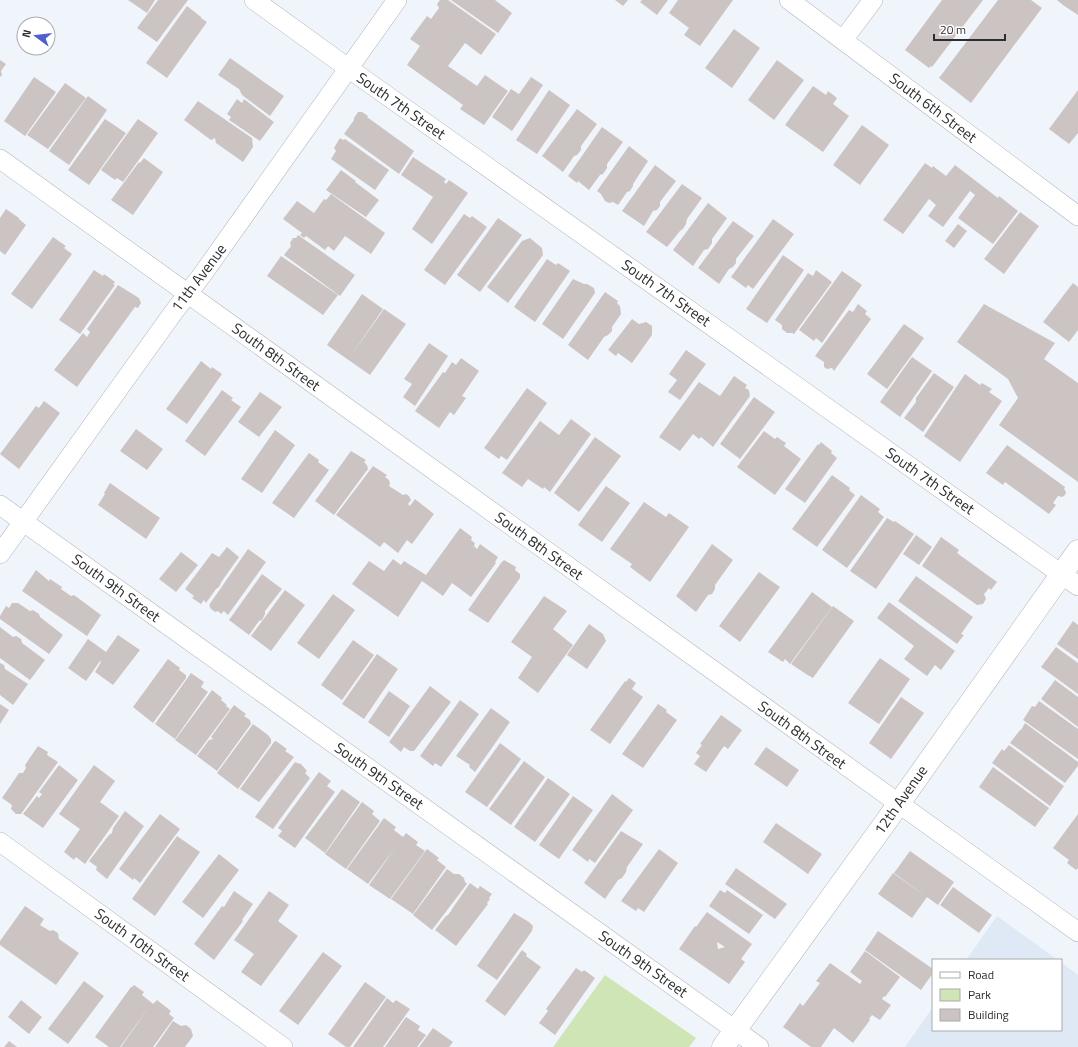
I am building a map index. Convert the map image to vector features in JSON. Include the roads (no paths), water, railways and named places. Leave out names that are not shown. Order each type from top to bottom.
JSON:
[{"type":"street","name":"South 7th Street","points":[[254,0],[1070,580]]},
{"type":"street","name":"11th Avenue","points":[[0,554],[188,294],[397,0]]},
{"type":"street","name":"South 6th Street","points":[[789,0],[1078,216]]},
{"type":"street","points":[[843,40],[873,0]]},
{"type":"street","name":"South 8th Street","points":[[0,159],[1078,932]]},
{"type":"street","name":"South 9th Street","points":[[0,505],[759,1047]]},
{"type":"street","name":"12th Avenue","points":[[723,1047],[899,804],[1070,580],[1078,551]]},
{"type":"street","name":"South 10th Street","points":[[0,842],[283,1047]]}]
